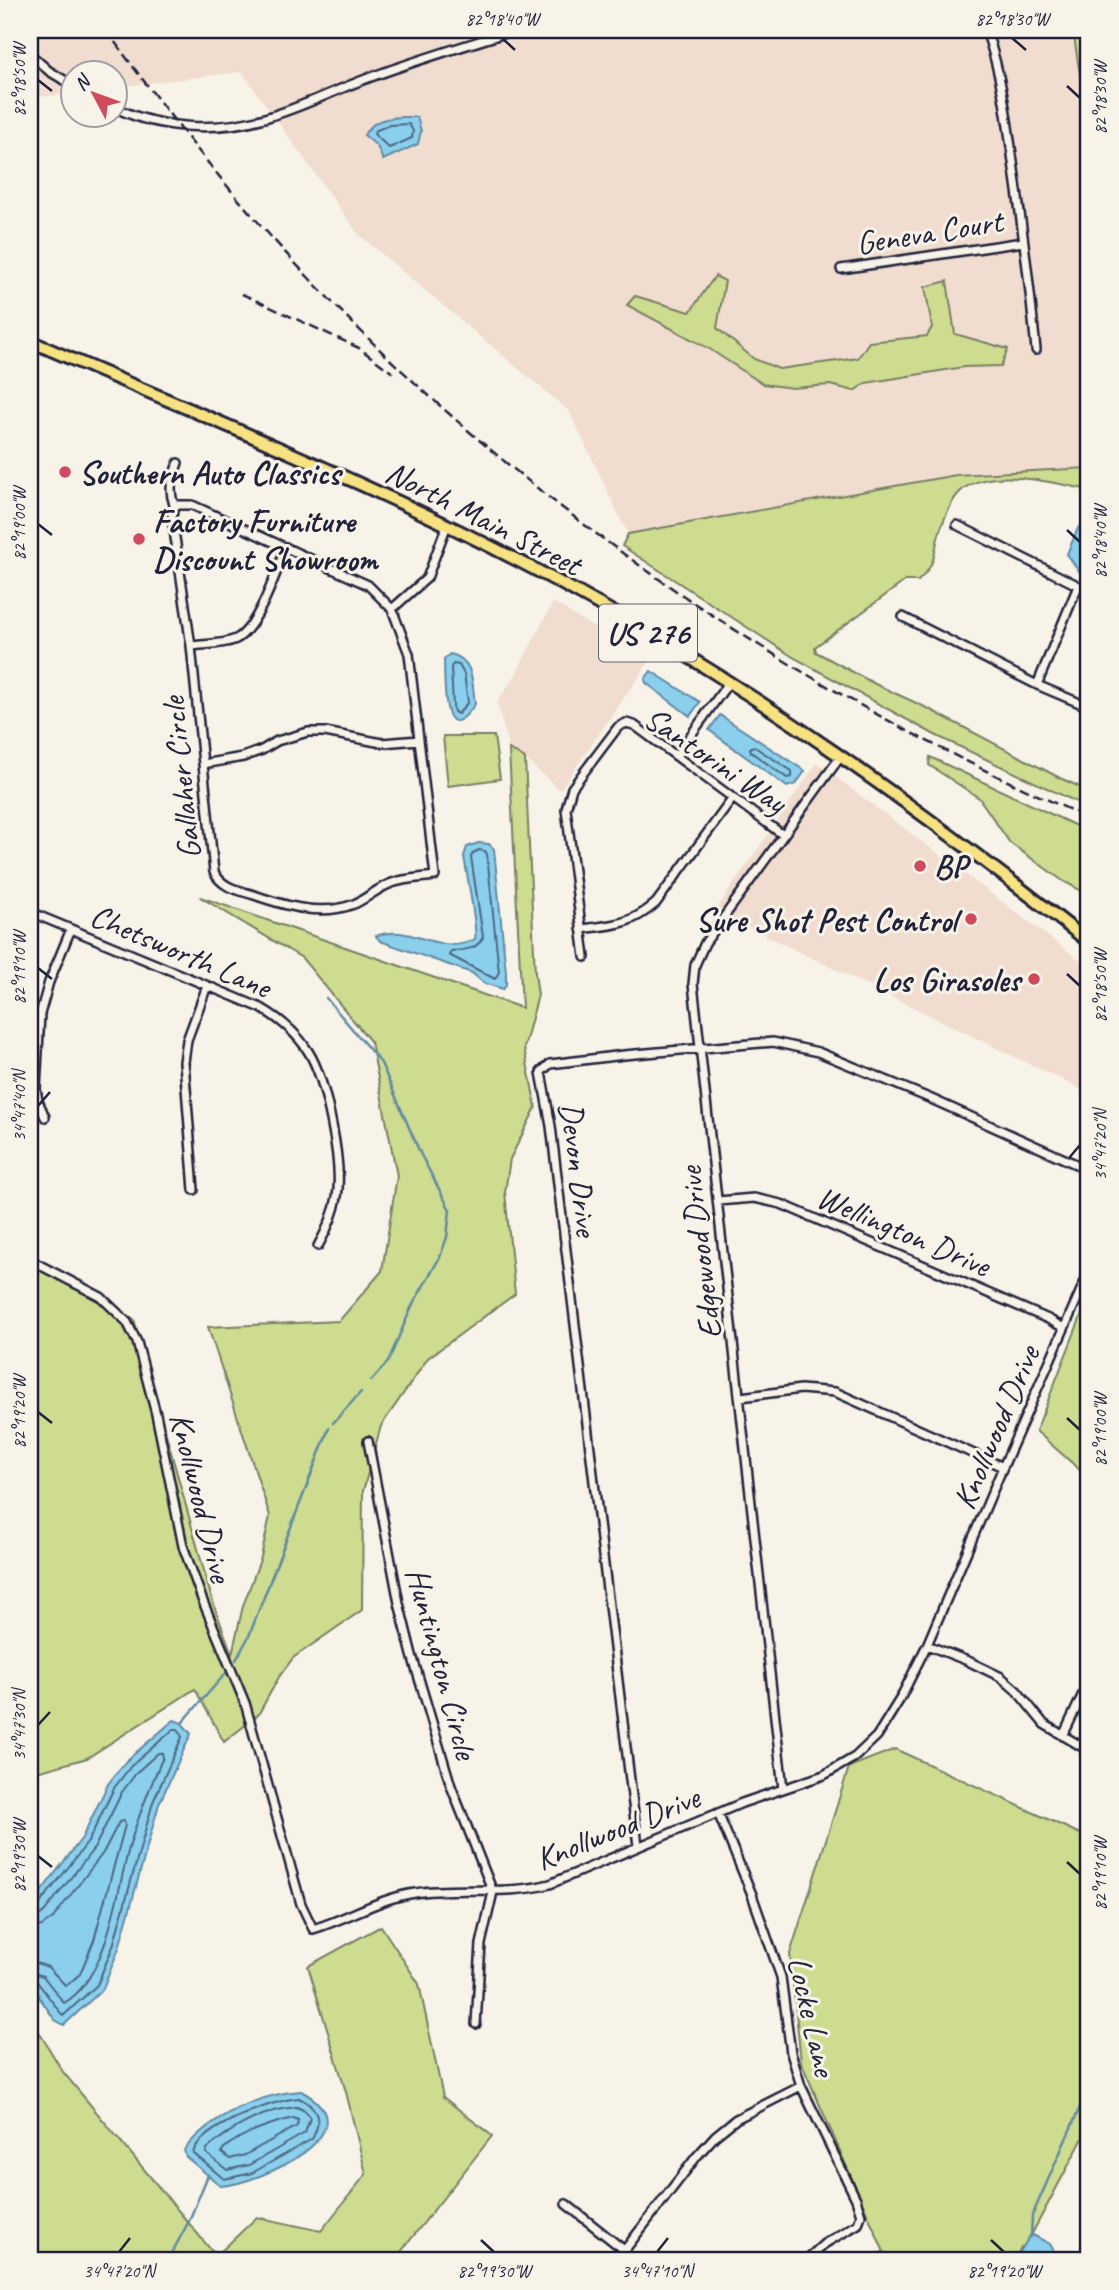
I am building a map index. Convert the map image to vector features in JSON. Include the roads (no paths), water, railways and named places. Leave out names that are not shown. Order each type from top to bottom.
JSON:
[{"type":"main road","name":"North Main Street","points":[[30,341],[319,465],[577,592],[729,682],[841,756],[951,835],[1089,942]]},
{"type":"street","points":[[130,113],[177,125],[215,126],[253,121],[286,111],[363,80],[515,30]]},
{"type":"street","points":[[986,30],[1003,93],[1036,350]]},
{"type":"street","points":[[30,54],[60,78]]},
{"type":"street","name":"Geneva Court","points":[[841,269],[1023,242]]},
{"type":"street","points":[[174,505],[170,481],[178,463]]},
{"type":"street","name":"Gallaher Circle","points":[[174,505],[192,505],[368,585],[392,609],[408,654],[435,876],[393,883],[355,904],[336,909],[296,908],[226,886],[218,880],[214,872],[191,646],[172,517],[174,505]]},
{"type":"street","points":[[957,525],[1089,591]]},
{"type":"street","points":[[392,609],[427,578],[447,526]]},
{"type":"street","points":[[191,646],[223,642],[242,635],[268,592],[286,547]]},
{"type":"street","points":[[1037,685],[1079,586]]},
{"type":"street","points":[[903,617],[1037,685],[1089,707]]},
{"type":"street","points":[[676,755],[729,682]]},
{"type":"street","name":"Santorini Way","points":[[584,957],[566,809],[572,788],[618,727],[626,723],[634,725],[783,835]]},
{"type":"street","points":[[203,764],[243,757],[277,741],[309,732],[325,732],[382,743],[419,740]]},
{"type":"street","name":"Edgewood Drive","points":[[783,1789],[693,984],[699,954],[710,934],[841,756]]},
{"type":"street","points":[[581,929],[617,925],[634,920],[645,913],[656,903],[733,798]]},
{"type":"street","name":"Chetsworth Lane","points":[[30,912],[261,1008],[299,1039],[315,1063],[326,1101],[338,1186],[331,1222],[318,1246]]},
{"type":"street","points":[[45,1117],[36,1089],[40,1014],[49,982],[71,929]]},
{"type":"street","points":[[194,1190],[184,1062],[191,1028],[207,986]]},
{"type":"street","name":"Devon Drive","points":[[638,1846],[551,1126],[541,1072],[546,1065],[558,1062],[758,1042],[804,1047],[929,1098],[1089,1170]]},
{"type":"street","name":"Wellington Drive","points":[[718,1201],[754,1198],[781,1204],[1064,1328]]},
{"type":"street","name":"Knollwood Drive","points":[[30,1260],[101,1297],[127,1322],[137,1342],[154,1403],[183,1546],[201,1599],[245,1703],[301,1904],[313,1929],[412,1893],[453,1890],[493,1892],[550,1884],[718,1813],[824,1775],[864,1750],[888,1722],[927,1645],[1089,1272]]},
{"type":"street","points":[[741,1397],[801,1389],[835,1392],[1003,1467]]},
{"type":"street","name":"Huntington Circle","points":[[368,1441],[399,1603],[415,1667],[451,1786],[493,1892]]},
{"type":"street","points":[[927,1645],[1001,1677],[1017,1691],[1044,1724],[1089,1751]]},
{"type":"street","points":[[1063,1736],[1089,1681]]},
{"type":"street","name":"Locke Lane","points":[[718,1813],[759,1912],[781,1977],[791,2053],[801,2086],[859,2208],[861,2219],[855,2226],[824,2244],[806,2260]]},
{"type":"street","points":[[476,2024],[481,1944],[493,1892]]},
{"type":"street","points":[[618,2260],[696,2156],[715,2136],[736,2119],[801,2086]]},
{"type":"street","points":[[566,2204],[625,2250]]},
{"type":"water","points":[[417,117],[421,131],[418,144],[383,160],[377,146],[364,135],[371,126],[380,121]]},
{"type":"water","points":[[1089,519],[1089,577],[1078,570],[1067,554],[1078,528]]},
{"type":"water","points":[[450,654],[464,661],[468,667],[475,704],[464,717],[456,721],[447,708],[445,696],[444,659]]},
{"type":"water","points":[[651,671],[700,702],[690,716],[646,683],[645,679]]},
{"type":"water","points":[[720,715],[805,771],[796,784],[787,787],[709,730]]},
{"type":"water","points":[[478,843],[489,844],[494,849],[506,972],[506,985],[503,989],[484,983],[472,973],[380,941],[376,936],[401,933],[450,945],[475,939],[464,856],[467,847]]},
{"type":"water","points":[[174,1720],[182,1723],[191,1734],[159,1804],[119,1948],[103,1989],[64,2025],[55,2020],[30,1984],[30,1906],[82,1838],[108,1784],[126,1761]]},
{"type":"water","points":[[301,2091],[321,2106],[326,2122],[319,2138],[284,2165],[261,2176],[221,2186],[186,2157],[184,2150],[221,2117],[252,2102]]},
{"type":"water","points":[[1031,2234],[1050,2244],[1059,2260],[1015,2260]]},
{"type":"waterway","points":[[326,998],[381,1063],[421,1155],[450,1210],[447,1237],[440,1257],[412,1306],[388,1362],[371,1381]]},
{"type":"waterway","points":[[333,1423],[361,1392]]},
{"type":"waterway","points":[[236,1660],[249,1636],[329,1428]]},
{"type":"waterway","points":[[182,1723],[226,1673]]},
{"type":"waterway","points":[[30,2008],[39,1995]]},
{"type":"waterway","points":[[1031,2237],[1032,2216],[1081,2105],[1089,2074]]},
{"type":"waterway","points":[[168,2260],[189,2221],[208,2175]]},
{"type":"railway","points":[[106,30],[203,157],[309,278],[393,363],[482,443],[575,518],[672,588],[772,653],[875,713],[981,768],[1089,818]]},
{"type":"railway","points":[[242,294],[359,348],[393,373]]},
{"type":"place","name":"Southern Auto Classics","points":[[65,472]]},
{"type":"place","name":"Factory Furniture Discount Showroom","points":[[139,539]]},
{"type":"place","name":"BP","points":[[920,866]]},
{"type":"place","name":"Sure Shot Pest Control","points":[[971,919]]},
{"type":"place","name":"Los Girasoles","points":[[1034,979]]}]
